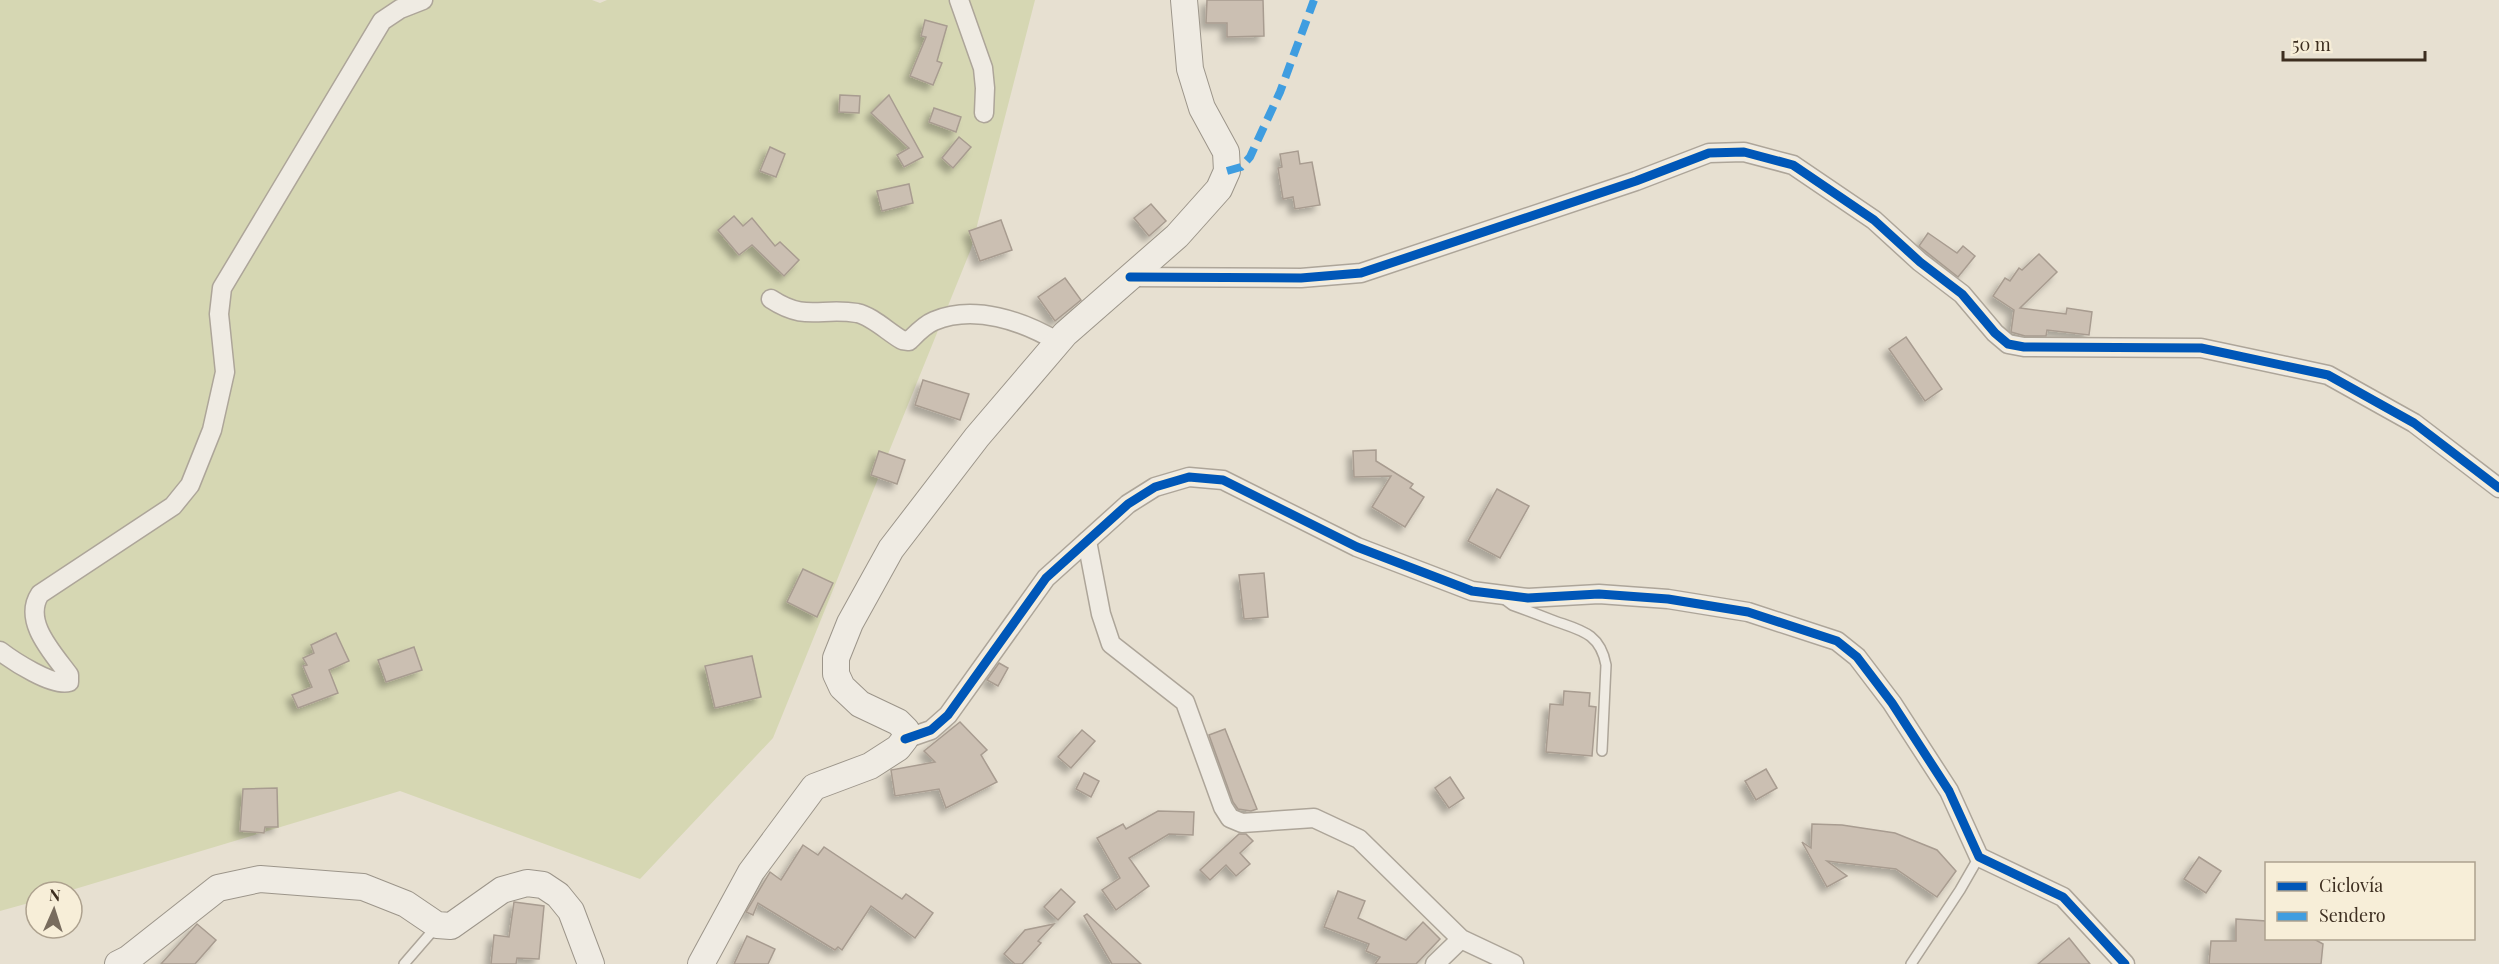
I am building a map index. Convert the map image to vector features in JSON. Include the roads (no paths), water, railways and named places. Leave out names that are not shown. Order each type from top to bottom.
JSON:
[{"type":"street","points":[[0,651],[21,666],[62,683],[69,682],[69,675],[40,636],[34,604],[37,598],[173,506],[190,485],[212,430],[225,372],[219,314],[222,288],[382,21],[400,9],[423,0]]},
{"type":"street","points":[[959,0],[982,68],[985,88],[984,113]]},
{"type":"street","points":[[702,964],[751,872],[814,787],[870,766],[898,748],[905,739],[906,730],[898,722],[860,704],[842,687],[836,674],[836,658],[850,623],[891,549],[977,437],[1058,342],[1184,228],[1219,189],[1227,171],[1226,152],[1202,108],[1190,69],[1184,0]]},
{"type":"street","points":[[1130,276],[1301,278],[1361,273],[1636,181],[1709,153],[1744,152],[1793,165],[1874,219],[1920,262],[1962,294],[1995,333],[2008,344],[2024,347],[2201,348],[2328,375],[2414,423],[2499,488]]},
{"type":"street","points":[[771,298],[786,309],[800,313],[860,314],[902,340],[909,341],[935,321],[985,315],[1019,323],[1058,342]]},
{"type":"street","points":[[905,739],[931,730],[948,715],[1046,578],[1128,504],[1155,487],[1190,477],[1223,480],[1357,547],[1472,591],[1528,598],[1599,594],[1668,598],[1748,612],[1837,641],[1857,657],[1892,703],[1949,791],[1978,857],[2063,897],[2125,964]]},
{"type":"street","points":[[1087,541],[1101,614],[1111,644],[1185,702],[1223,807],[1230,818],[1242,823],[1314,818],[1359,839],[1461,939],[1514,964]]},
{"type":"street","points":[[118,964],[128,959],[218,888],[260,879],[363,887],[406,904],[437,925],[451,926],[502,890],[527,883],[543,885],[558,895],[571,911],[591,964]]},
{"type":"street","points":[[1434,964],[1461,939]]},
{"type":"lane","points":[[1497,594],[1512,605],[1580,629],[1599,644],[1604,653],[1606,665],[1602,751]]},
{"type":"lane","points":[[1911,964],[1978,857]]},
{"type":"lane","points":[[404,964],[437,925]]}]
